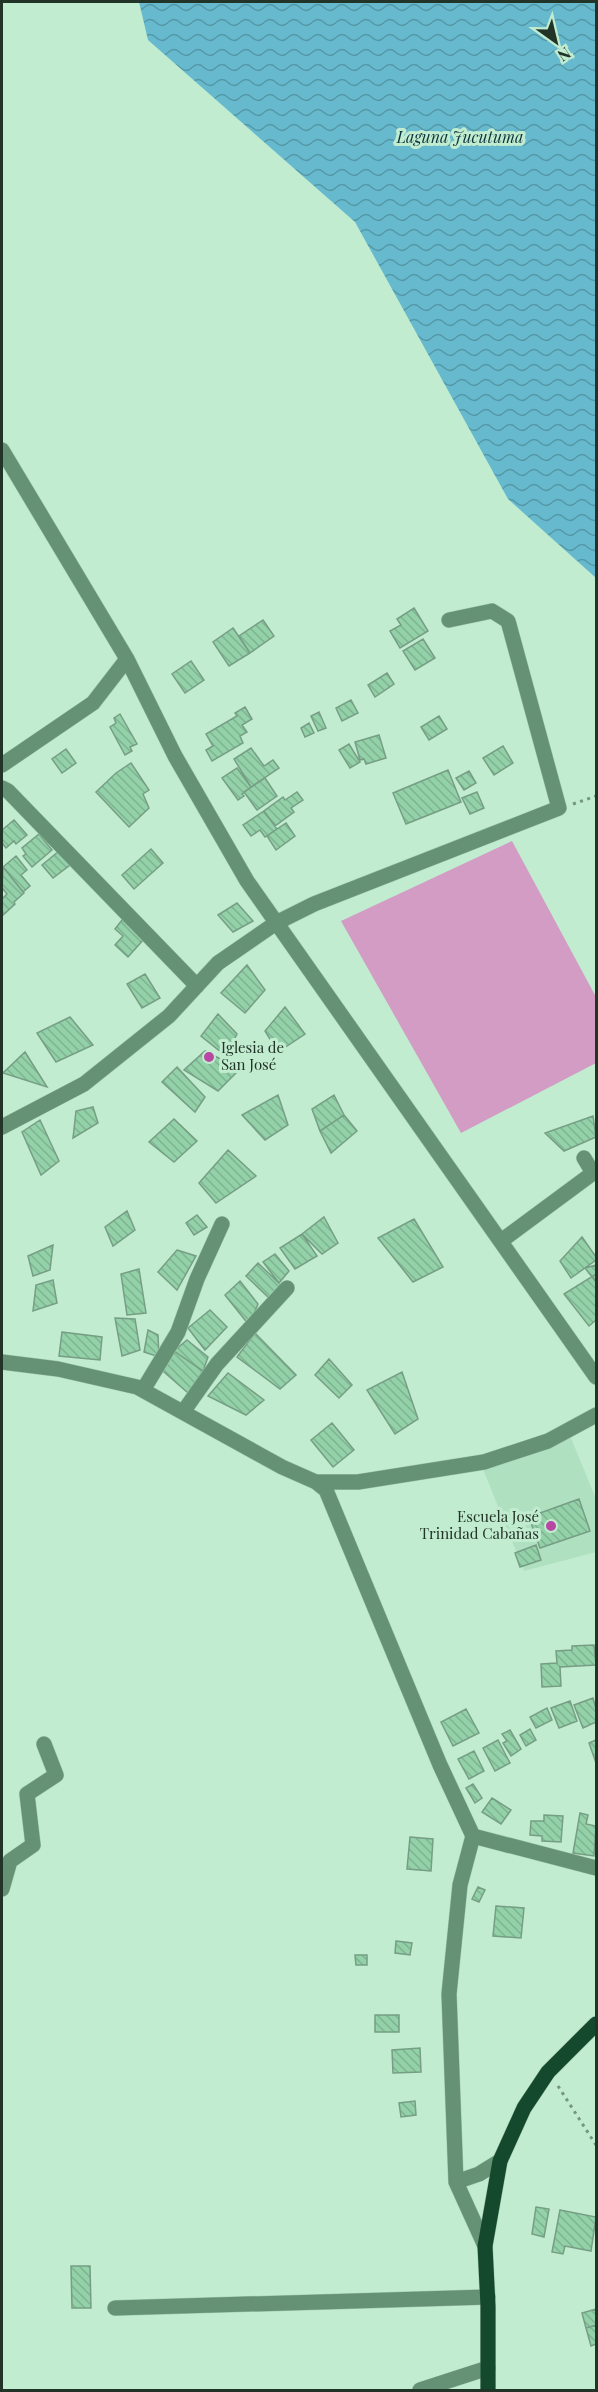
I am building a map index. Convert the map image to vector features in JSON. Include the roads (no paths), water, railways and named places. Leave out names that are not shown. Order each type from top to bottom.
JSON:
[{"type":"main road","points":[[488,2391],[488,2296],[485,2246],[500,2161],[524,2108],[548,2072],[597,2024]]},
{"type":"street","points":[[2,450],[127,659],[175,756],[247,881],[597,1377]]},
{"type":"street","points":[[2,1127],[84,1084],[169,1016],[218,963],[276,923],[314,904],[559,808],[508,621],[492,611],[449,620]]},
{"type":"street","points":[[2,765],[93,703],[127,659]]},
{"type":"street","points":[[2,788],[8,791],[197,986]]},
{"type":"street","points":[[501,1241],[593,1173],[584,1158]]},
{"type":"street","points":[[143,1390],[178,1332],[197,1278],[222,1224]]},
{"type":"street","points":[[183,1412],[217,1364],[287,1288]]},
{"type":"street","points":[[2,1362],[58,1369],[143,1390],[282,1467],[316,1482],[326,1490],[440,1765],[473,1836],[460,1885],[449,1994],[456,2182],[485,2246]]},
{"type":"street","points":[[316,1482],[358,1482],[484,1462],[548,1441],[597,1415]]},
{"type":"street","points":[[2,1889],[10,1861],[33,1845],[27,1794],[56,1775],[44,1744]]},
{"type":"street","points":[[473,1836],[597,1868]]},
{"type":"street","points":[[456,2182],[479,2174],[500,2161]]},
{"type":"street","points":[[115,2308],[488,2296]]},
{"type":"street","points":[[420,2391],[488,2368]]},
{"type":"water","name":"Laguna Jucutuma","points":[[139,2],[596,2],[596,578],[508,499],[355,222],[148,40]]},
{"type":"place","name":"Iglesia de San José","points":[[209,1057]]},
{"type":"place","name":"Escuela José Trinidad Cabañas","points":[[551,1526]]}]
